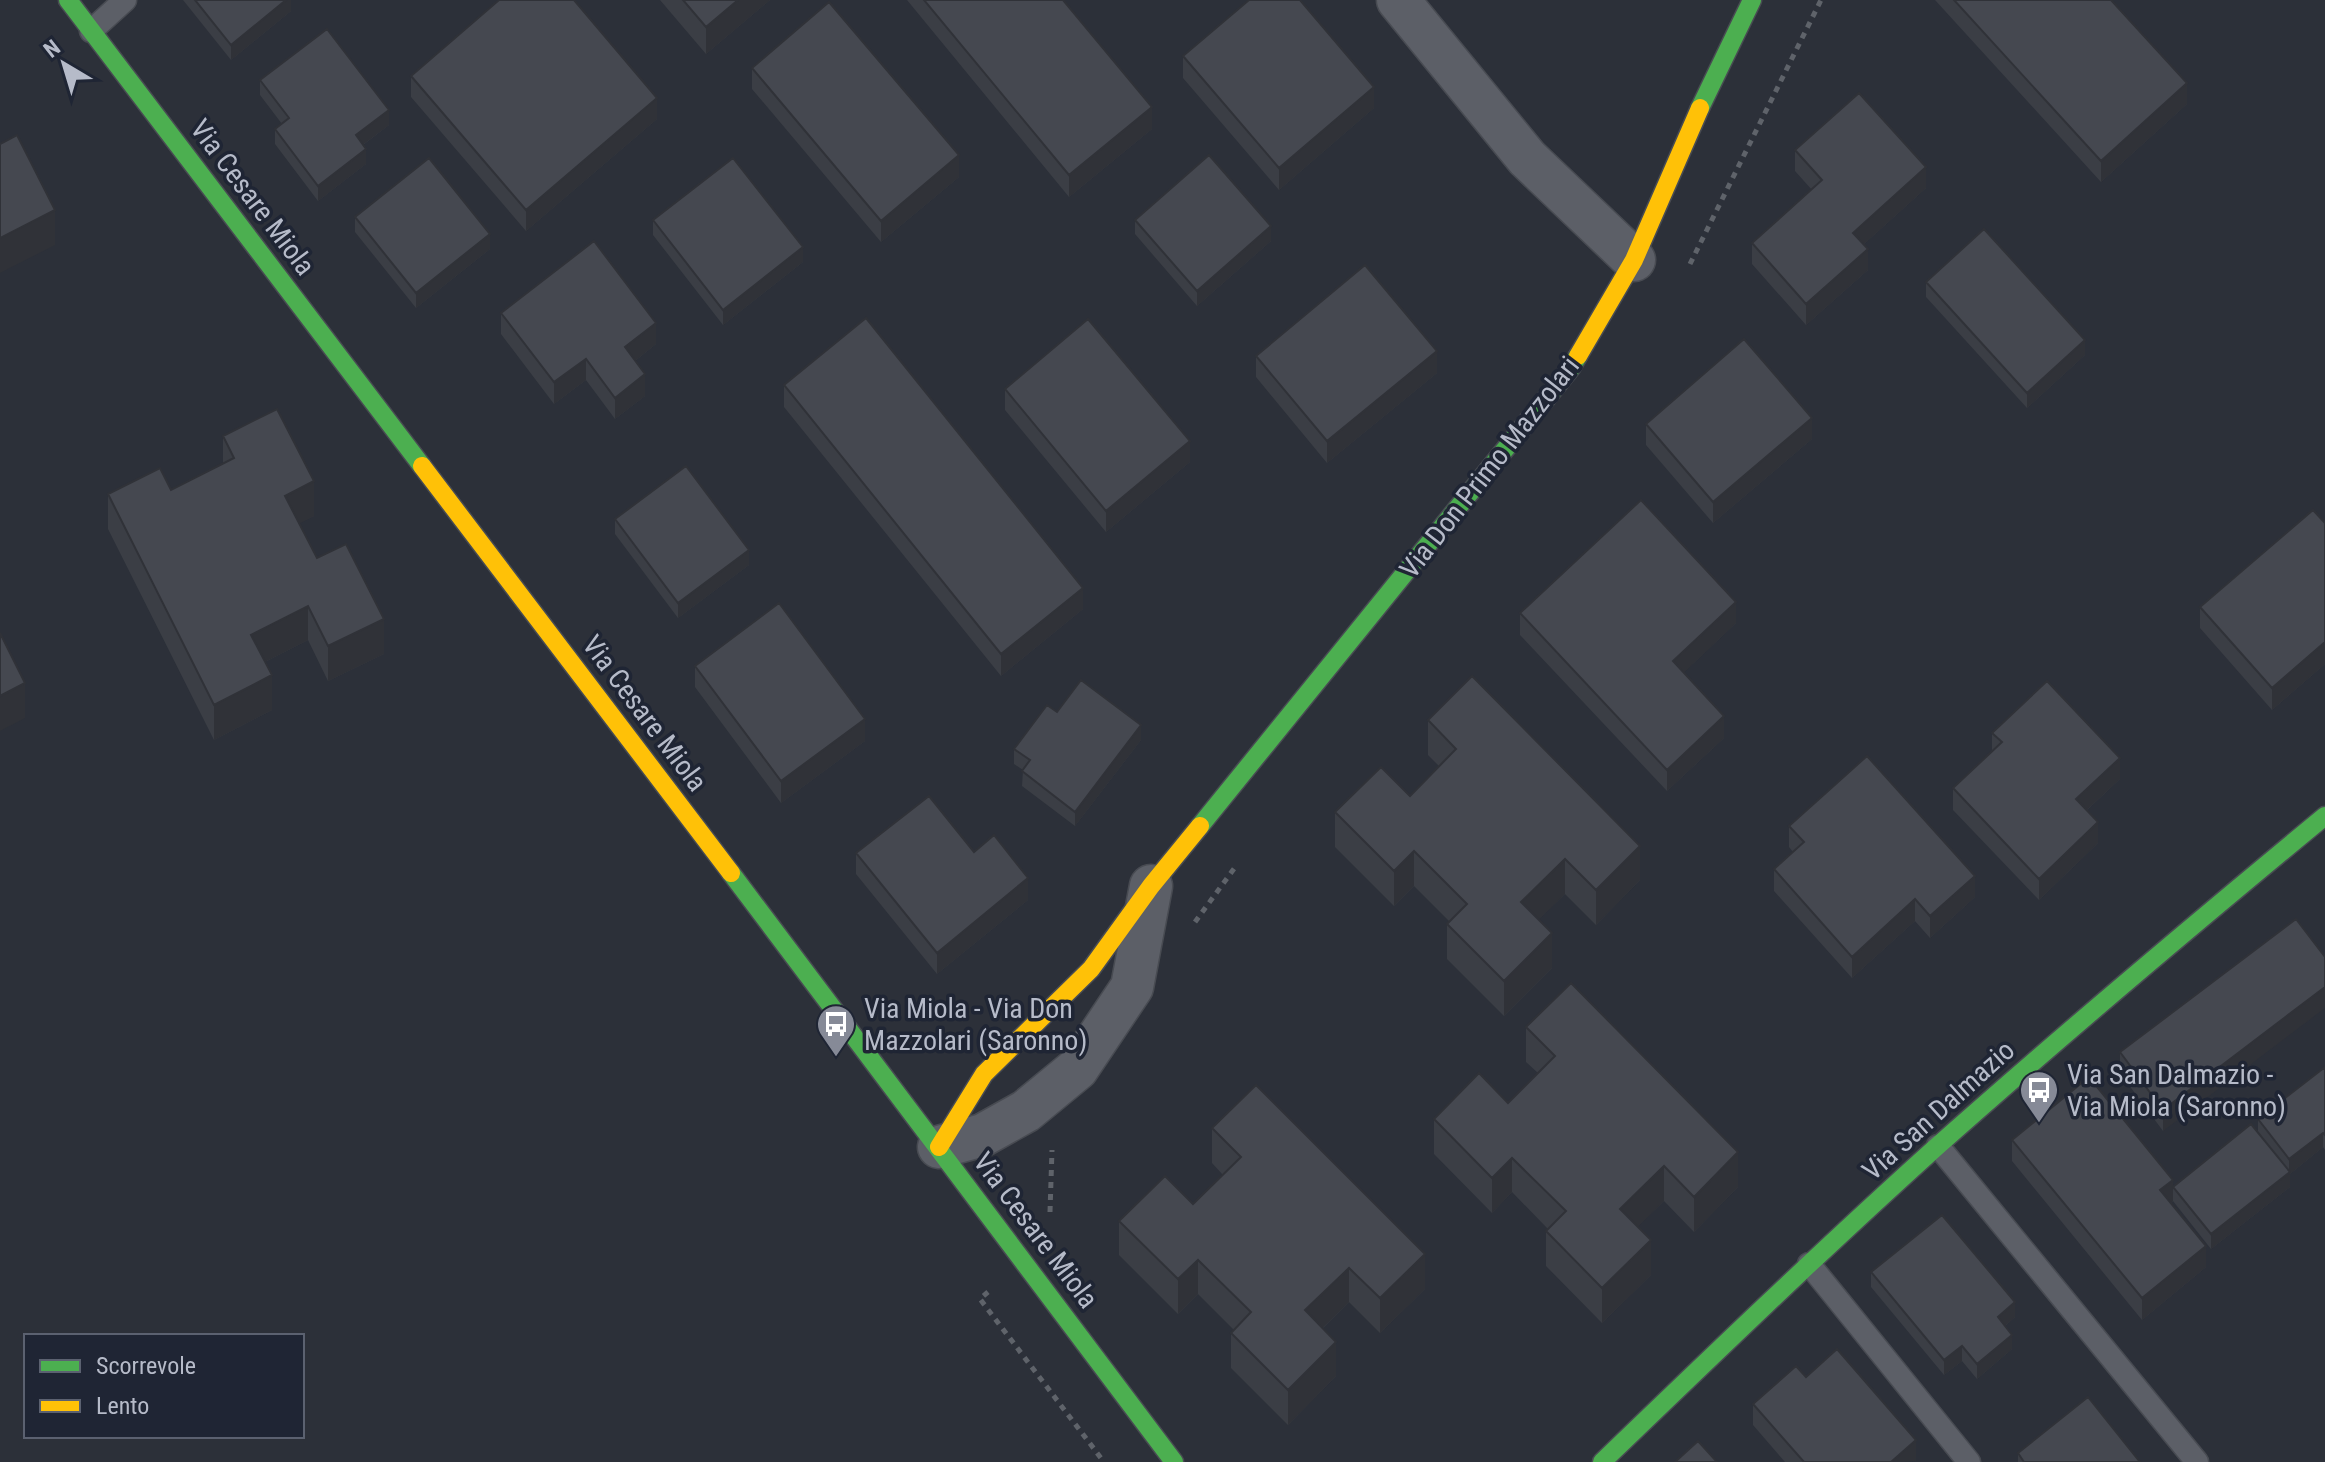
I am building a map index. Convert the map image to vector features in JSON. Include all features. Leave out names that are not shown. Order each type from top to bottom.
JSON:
[{"type":"street","name":"Via Cesare Miola","points":[[68,0],[939,1147],[1174,1462]]},
{"type":"street","points":[[1398,0],[1527,158],[1634,260]]},
{"type":"street","name":"Via Don Primo Mazzolari","points":[[939,1147],[984,1074],[1091,969],[1151,886],[1571,368],[1634,260],[1692,125],[1752,0]]},
{"type":"street","name":"Via San Dalmazio","points":[[1602,1462],[1809,1264],[1938,1146],[2209,911],[2325,816]]},
{"type":"street","name":"Via Don Primo Mazzolari","points":[[939,1147],[983,1135],[1026,1111],[1077,1069],[1132,987],[1151,886]]},
{"type":"lane","points":[[91,31],[125,0]]},
{"type":"lane","points":[[1938,1146],[2197,1462]]},
{"type":"lane","points":[[1809,1264],[1969,1462]]},
{"type":"path","points":[[1687,271],[1821,0]]},
{"type":"path","points":[[1189,930],[1245,854]]},
{"type":"path","points":[[1052,1146],[1049,1244],[980,1299],[1104,1462]]},
{"type":"building","points":[[195,0],[286,0],[231,45]]},
{"type":"building","points":[[499,0],[574,0],[657,98],[526,210],[411,76]]},
{"type":"building","points":[[683,0],[738,0],[706,27]]},
{"type":"building","points":[[924,0],[1063,0],[1152,107],[1069,175]]},
{"type":"building","points":[[1249,0],[1300,0],[1374,87],[1279,168],[1183,56]]},
{"type":"building","points":[[1954,0],[2111,0],[2187,83],[2101,161]]},
{"type":"building","points":[[829,2],[959,155],[881,221],[752,68]]},
{"type":"building","points":[[327,29],[389,110],[356,135],[366,149],[318,186],[275,129],[289,118],[260,80]]},
{"type":"building","points":[[1859,93],[1926,167],[1853,233],[1868,249],[1806,304],[1752,243],[1822,180],[1795,150]]},
{"type":"building","points":[[17,135],[55,210],[0,238],[0,144]]},
{"type":"building","points":[[1209,155],[1271,226],[1197,291],[1135,220]]},
{"type":"building","points":[[429,158],[490,234],[416,293],[355,217]]},
{"type":"building","points":[[733,158],[803,247],[723,310],[653,220]]},
{"type":"building","points":[[1984,229],[2085,340],[2027,393],[1926,282]]},
{"type":"building","points":[[594,241],[656,323],[625,347],[645,374],[615,398],[586,359],[554,382],[501,313]]},
{"type":"building","points":[[1365,265],[1437,351],[1327,441],[1256,356]]},
{"type":"building","points":[[866,318],[1083,588],[1001,654],[784,385]]},
{"type":"building","points":[[1088,319],[1190,441],[1106,511],[1005,389]]},
{"type":"building","points":[[1744,339],[1812,418],[1713,502],[1646,424]]},
{"type":"building","points":[[277,409],[314,481],[285,496],[317,558],[346,544],[384,619],[328,646],[308,606],[251,635],[272,675],[214,705],[108,494],[160,468],[171,490],[234,458],[223,436]]},
{"type":"building","points":[[686,466],[749,550],[678,603],[615,519]]},
{"type":"building","points":[[1641,500],[1736,602],[1673,661],[1724,716],[1667,770],[1520,613]]},
{"type":"building","points":[[2313,510],[2325,523],[2325,642],[2272,688],[2200,607]]},
{"type":"building","points":[[779,603],[865,719],[781,781],[695,666]]},
{"type":"building","points":[[0,633],[25,683],[0,696]]},
{"type":"building","points":[[1472,676],[1640,846],[1596,890],[1565,859],[1521,902],[1552,933],[1504,981],[1447,924],[1467,904],[1414,851],[1394,871],[1335,812],[1381,767],[1410,796],[1456,749],[1428,720]]},
{"type":"building","points":[[1081,680],[1141,725],[1075,812],[1022,771],[1030,760],[1014,749],[1047,705],[1057,712]]},
{"type":"building","points":[[2047,681],[2120,758],[2076,799],[2098,822],[2039,879],[1953,788],[2002,742],[1992,733]]},
{"type":"building","points":[[1867,756],[1975,876],[1930,916],[1915,899],[1852,957],[1774,869],[1804,842],[1789,826]]},
{"type":"building","points":[[929,796],[974,852],[994,835],[1028,878],[937,953],[856,853]]},
{"type":"building","points":[[2296,919],[2325,957],[2325,987],[2163,1110],[2120,1052]]},
{"type":"building","points":[[1571,983],[1738,1152],[1694,1197],[1664,1166],[1620,1209],[1651,1240],[1602,1288],[1546,1231],[1566,1211],[1512,1158],[1492,1178],[1434,1119],[1479,1073],[1508,1103],[1555,1056],[1526,1027]]},
{"type":"building","points":[[2325,1067],[2325,1135],[2323,1133],[2289,1159],[2258,1119]]},
{"type":"building","points":[[2089,1077],[2173,1180],[2160,1190],[2206,1246],[2142,1298],[2012,1140]]},
{"type":"building","points":[[1256,1085],[1425,1254],[1380,1298],[1349,1268],[1305,1310],[1336,1342],[1288,1390],[1231,1333],[1251,1312],[1198,1260],[1178,1279],[1119,1221],[1165,1176],[1193,1204],[1241,1157],[1212,1128]]},
{"type":"building","points":[[2251,1124],[2290,1172],[2211,1234],[2173,1187]]},
{"type":"building","points":[[1942,1215],[2015,1302],[1998,1317],[2012,1335],[1977,1364],[1962,1346],[1944,1360],[1871,1272]]},
{"type":"building","points":[[1837,1349],[1916,1440],[1891,1462],[1804,1462],[1753,1404],[1796,1366],[1806,1377]]},
{"type":"building","points":[[2088,1397],[2140,1462],[2024,1462],[2018,1453]]},
{"type":"building","points":[[1698,1441],[1717,1462],[1675,1462]]},
{"type":"traffic: fast","points":[[68,0],[422,466]]},
{"type":"traffic: fast","points":[[1700,108],[1752,0]]},
{"type":"traffic: fast","points":[[1200,826],[1578,356]]},
{"type":"traffic: fast","points":[[1602,1462],[1933,1150],[2325,816]]},
{"type":"traffic: fast","points":[[731,873],[1174,1462]]},
{"type":"traffic: slow","points":[[1578,356],[1634,260],[1700,108]]},
{"type":"traffic: slow","points":[[422,466],[731,873]]},
{"type":"traffic: slow","points":[[939,1147],[984,1074],[1091,969],[1151,886],[1200,826]]},
{"type":"place","name":"Via Miola - Via Don Mazzolari (Saronno)","points":[[836,1058]]},
{"type":"place","name":"Via San Dalmazio - Via Miola (Saronno)","points":[[2039,1124]]}]
